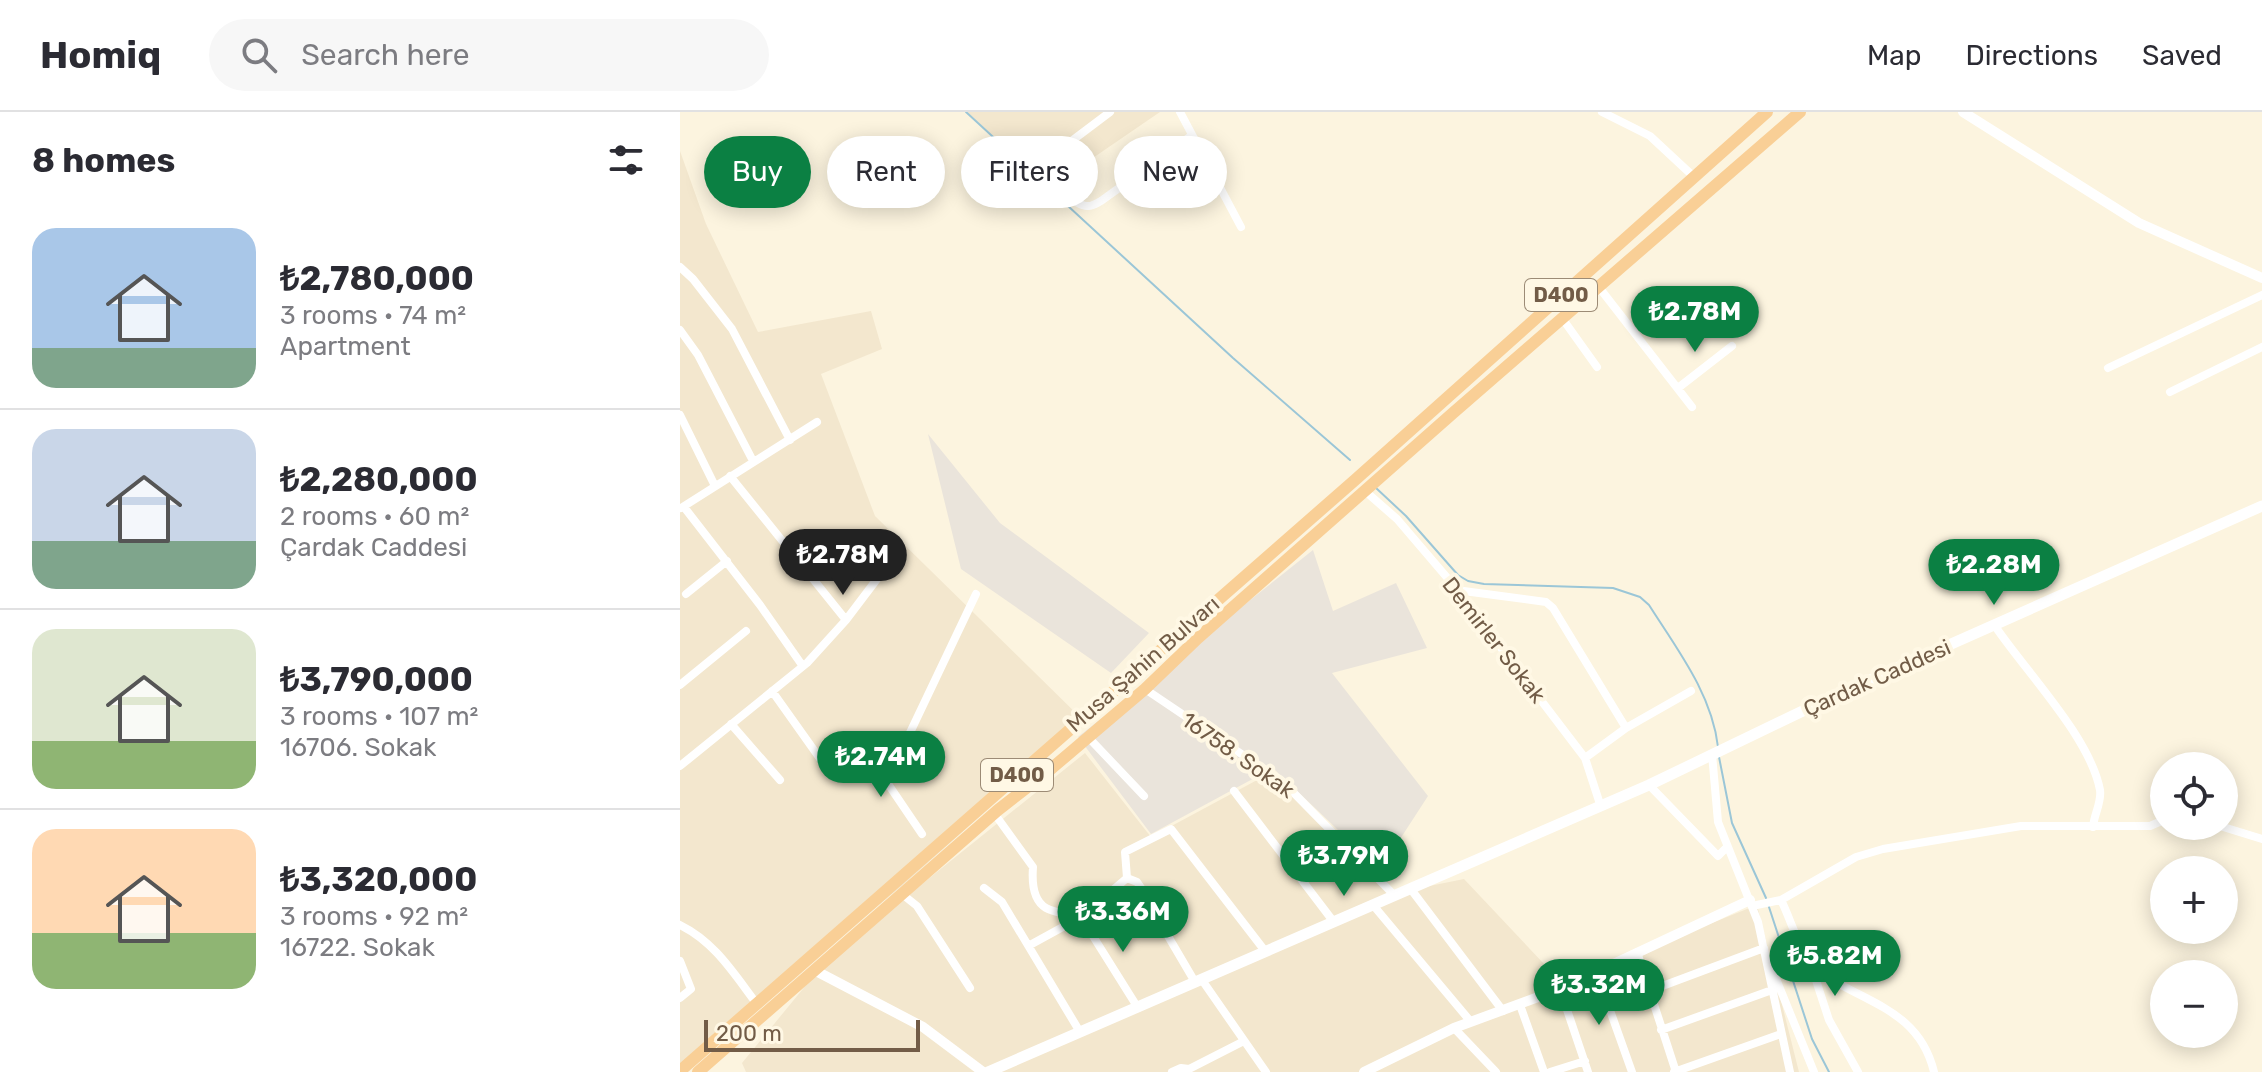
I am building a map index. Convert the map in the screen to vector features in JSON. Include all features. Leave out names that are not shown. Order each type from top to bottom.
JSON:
[{"type":"highway","name":"D400","points":[[1693,176],[1767,112]]},
{"type":"highway","name":"D400","points":[[1365,491],[1800,112]]},
{"type":"highway","name":"Musa Şahin Bulvarı","points":[[680,1071],[1355,480],[1693,176]]},
{"type":"highway","name":"Musa Şahin Bulvarı","points":[[698,1072],[994,813],[1145,689],[1198,638],[1365,491]]},
{"type":"highway","points":[[696,1058],[710,1038],[752,1008]]},
{"type":"main road","name":"Çardak Caddesi","points":[[986,1072],[1009,1069],[1080,1032],[1649,785],[1714,752],[2262,506]]},
{"type":"street","points":[[1110,112],[1041,164],[1044,174],[1079,204],[1088,206],[1114,192]]},
{"type":"street","points":[[1180,112],[1191,136]]},
{"type":"street","points":[[1602,112],[1650,136],[1693,176]]},
{"type":"street","points":[[1963,112],[2139,223],[2262,278]]},
{"type":"street","points":[[1227,202],[1241,227]]},
{"type":"street","points":[[680,267],[732,329],[790,440]]},
{"type":"street","points":[[1598,286],[1692,407]]},
{"type":"street","points":[[2108,368],[2262,295]]},
{"type":"street","points":[[1562,318],[1597,367]]},
{"type":"street","points":[[680,330],[698,355],[753,461]]},
{"type":"street","points":[[1678,388],[1732,346]]},
{"type":"street","points":[[2170,392],[2262,347]]},
{"type":"street","points":[[680,415],[715,486]]},
{"type":"street","points":[[802,665],[727,561],[682,508],[817,422]]},
{"type":"street","points":[[730,476],[846,620]]},
{"type":"street","name":"Demirler Sokak","points":[[1365,491],[1397,519],[1456,590],[1585,758],[1600,804]]},
{"type":"street","points":[[680,766],[807,663],[846,620],[899,550]]},
{"type":"street","points":[[686,594],[727,561]]},
{"type":"street","points":[[1456,590],[1546,602],[1553,608],[1626,728]]},
{"type":"street","points":[[887,781],[976,594]]},
{"type":"street","points":[[1995,626],[2066,721],[2091,763],[2100,792],[2093,827]]},
{"type":"street","points":[[680,685],[746,631]]},
{"type":"street","name":"16758. Sokak","points":[[1145,689],[1283,782],[1394,895]]},
{"type":"street","points":[[772,691],[822,762],[833,769],[870,771],[887,781],[922,834]]},
{"type":"street","points":[[1585,758],[1626,728],[1691,691]]},
{"type":"street","points":[[731,724],[780,780]]},
{"type":"street","points":[[1088,737],[1144,796]]},
{"type":"street","points":[[1714,752],[1714,802],[1764,948],[1790,1072]]},
{"type":"street","points":[[1649,785],[1718,856],[1727,847]]},
{"type":"street","points":[[1234,791],[1333,921]]},
{"type":"street","points":[[994,813],[1033,867],[1032,884],[1039,901],[1046,908],[1079,917],[1138,1008]]},
{"type":"street","points":[[1364,1072],[1454,1028],[1560,989],[1751,903],[1778,900],[1866,853],[2021,826],[2150,826]]},
{"type":"street","points":[[1127,878],[1125,852],[1171,829],[1265,951]]},
{"type":"street","points":[[2238,832],[2262,839]]},
{"type":"street","points":[[1030,945],[1079,917],[1127,878]]},
{"type":"street","points":[[1127,878],[1137,882],[1151,913],[1266,1072]]},
{"type":"street","points":[[984,888],[1002,902],[1080,1032]]},
{"type":"street","points":[[1410,888],[1503,1011]]},
{"type":"street","points":[[902,894],[917,906],[970,988]]},
{"type":"street","points":[[1778,900],[1811,965],[1829,1020],[1858,1072]]},
{"type":"street","points":[[1373,905],[1471,1022]]},
{"type":"street","points":[[680,925],[695,932],[727,962],[752,1008]]},
{"type":"street","points":[[1649,991],[1764,948]]},
{"type":"street","points":[[1764,948],[1814,1072]]},
{"type":"street","points":[[1637,952],[1675,1072],[1781,1034]]},
{"type":"street","points":[[680,961],[691,989],[680,998]]},
{"type":"street","points":[[1811,965],[1896,1014],[1920,1040],[1934,1072]]},
{"type":"street","points":[[816,971],[923,1027],[986,1072]]},
{"type":"street","points":[[1596,971],[1632,1072]]},
{"type":"street","points":[[1560,989],[1588,1072]]},
{"type":"street","points":[[1661,1030],[1772,990]]},
{"type":"street","points":[[1520,1005],[1544,1072]]},
{"type":"street","points":[[1454,1028],[1496,1072]]},
{"type":"street","points":[[1172,1072],[1189,1069],[1244,1041]]},
{"type":"street","points":[[1550,1072],[1585,1061]]},
{"type":"shaded area","points":[[967,112],[1160,112],[1125,136],[1114,136],[1114,143],[1098,154],[1098,136],[993,136]]},
{"type":"shaded area","points":[[680,151],[706,224],[758,332],[871,311],[882,349],[821,374],[875,516],[1085,722],[904,884],[680,1071]]},
{"type":"shaded area","points":[[928,434],[1000,523],[1149,633],[1111,673],[961,569]]},
{"type":"shaded area","points":[[1313,550],[1333,611],[1396,583],[1427,648],[1332,673],[1428,796],[1380,870],[1273,768],[1151,834],[1078,737]]},
{"type":"shaded area","points":[[1085,753],[1151,837],[1274,771],[1390,894],[1464,879],[1562,983],[1757,905],[1799,1072],[746,1072],[742,1063],[825,962]]},
{"type":"waterway","points":[[966,112],[1233,358],[1350,460]]},
{"type":"waterway","points":[[1376,488],[1406,516],[1458,575],[1468,581],[1613,588],[1640,597],[1649,605],[1682,655],[1701,690],[1718,747]]},
{"type":"waterway","points":[[1719,757],[1732,823],[1766,898]]},
{"type":"waterway","points":[[1768,904],[1812,1039],[1829,1072]]}]
